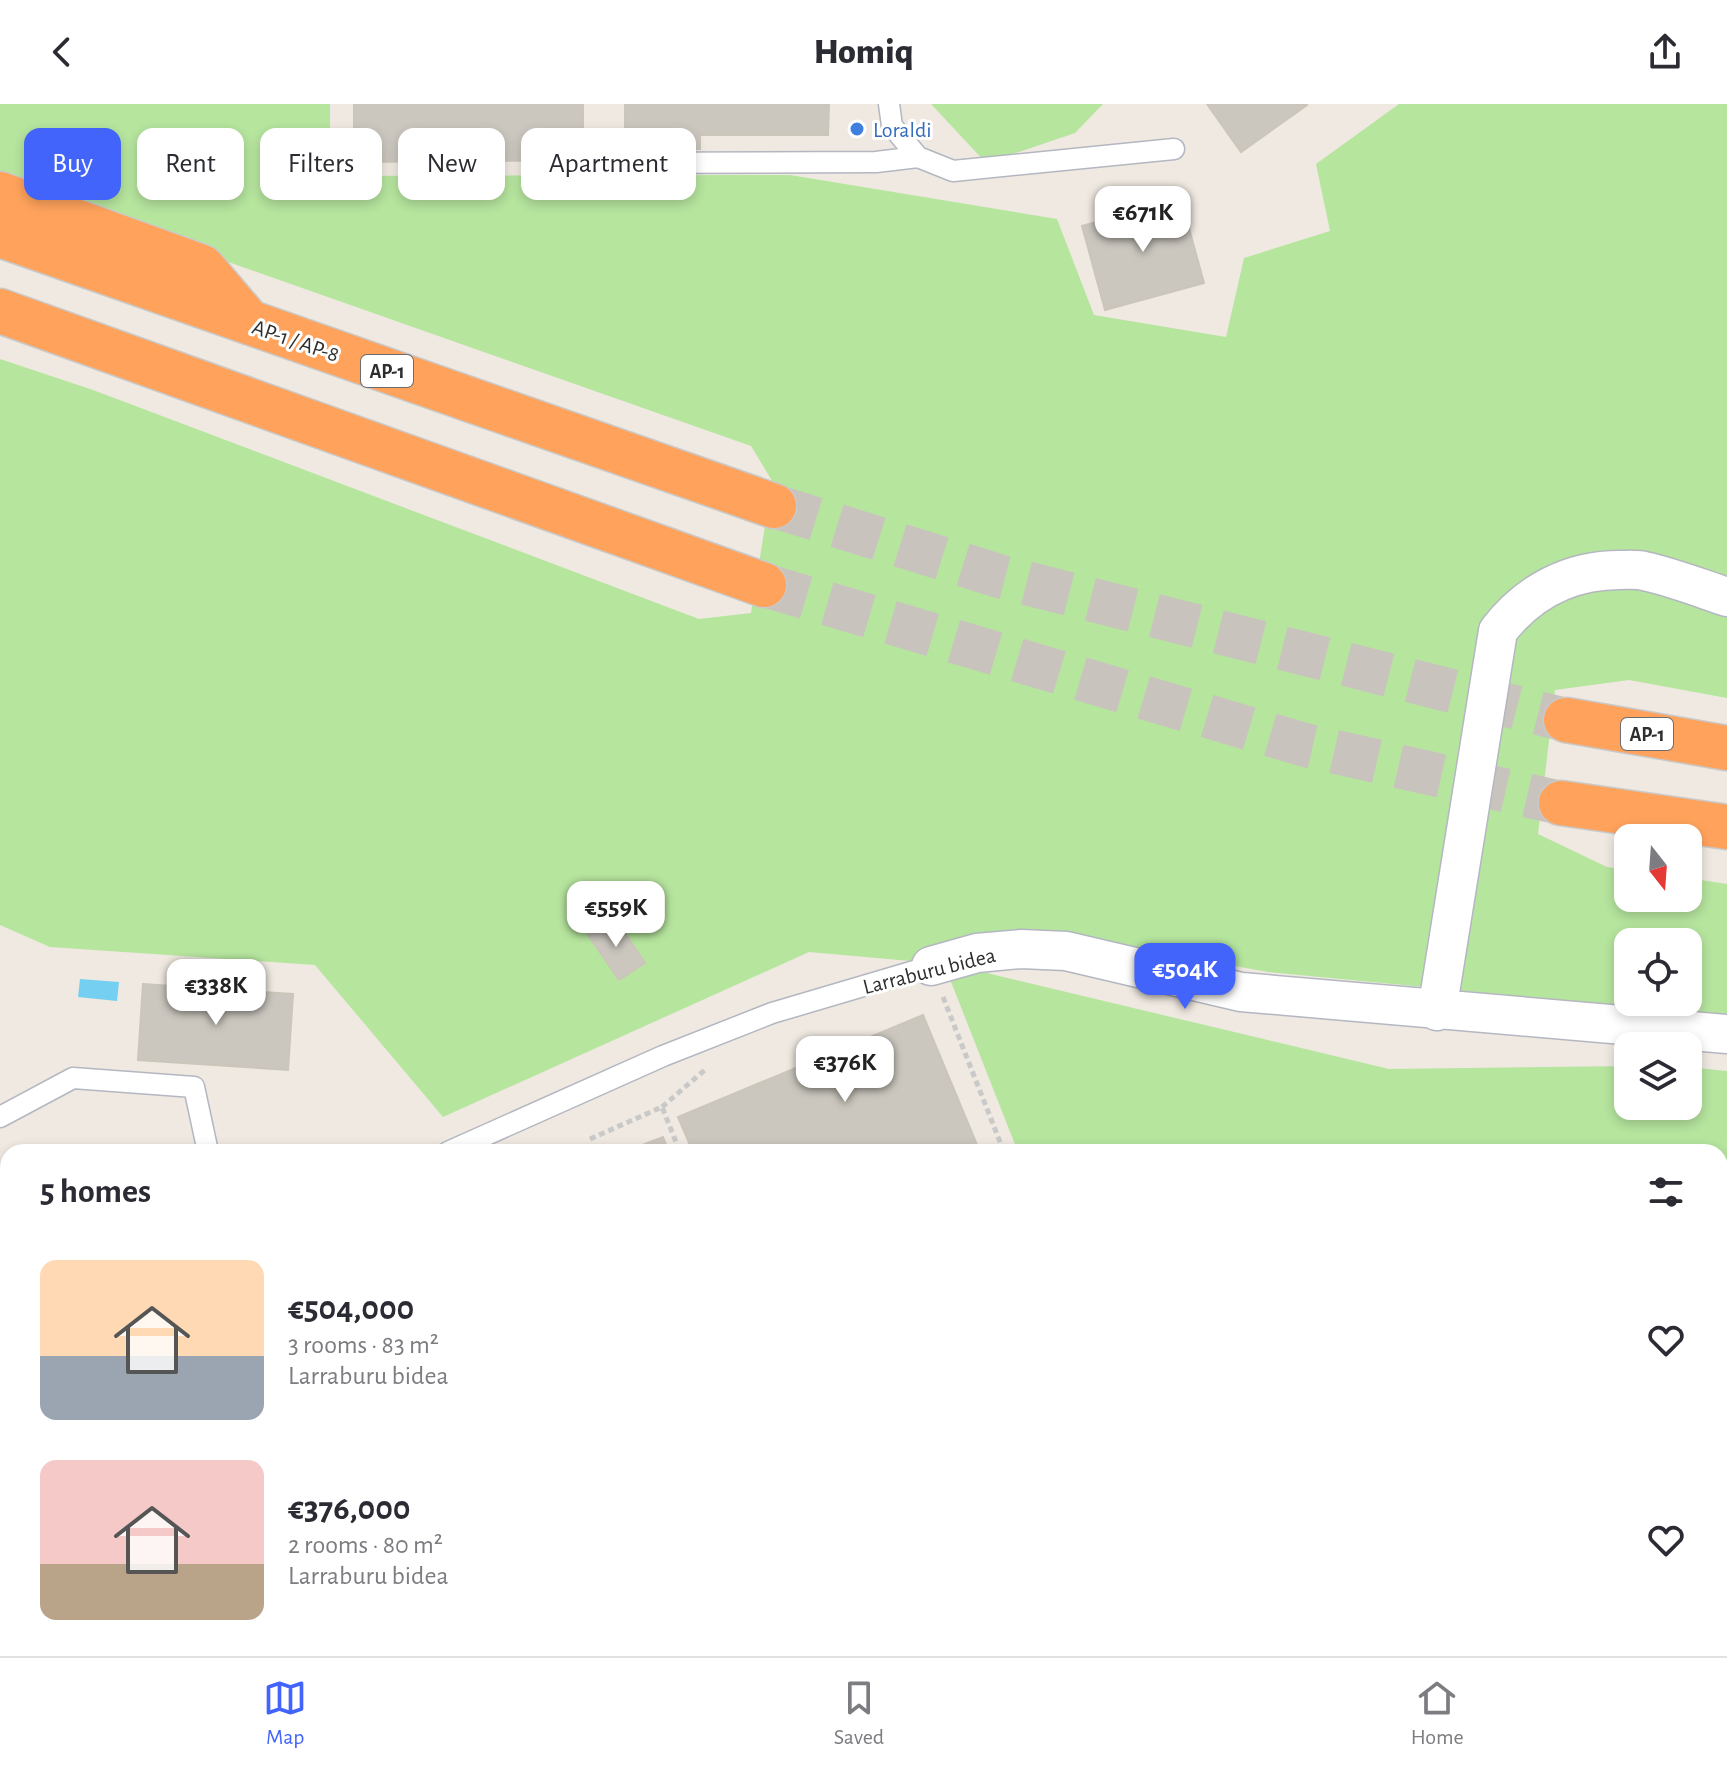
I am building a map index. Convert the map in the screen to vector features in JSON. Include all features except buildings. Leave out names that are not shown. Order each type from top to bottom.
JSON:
[{"type":"highway","points":[[0,194],[202,267],[250,323]]},
{"type":"highway","name":"AP-1 / AP-8","points":[[0,235],[774,506]]},
{"type":"highway","points":[[0,311],[764,585]]},
{"type":"highway","name":"AP-1","points":[[1566,720],[1727,748]]},
{"type":"highway","points":[[1561,803],[1727,827]]},
{"type":"street","points":[[1437,1011],[1498,631],[1512,612],[1531,597],[1564,579],[1597,570],[1642,570],[1727,597]]},
{"type":"street","name":"Larraburu bidea","points":[[931,966],[977,953],[1021,949],[1066,951],[1241,992],[1727,1034]]},
{"type":"lane","points":[[889,104],[892,126],[918,157],[953,171],[1174,149]]},
{"type":"lane","points":[[696,163],[876,162],[918,157]]},
{"type":"lane","name":"Larraburu bidea","points":[[466,1144],[663,1056],[772,1013],[931,966]]},
{"type":"lane","points":[[0,1117],[73,1078],[194,1087],[206,1144]]},
{"type":"path","points":[[931,966],[1001,1144]]},
{"type":"path","points":[[590,1139],[662,1107],[677,1144]]},
{"type":"green space","points":[[0,104],[330,104],[330,128],[260,128],[260,200],[382,200],[382,176],[398,176],[398,200],[505,200],[505,176],[521,176],[521,200],[696,200],[696,175],[790,175],[1057,219],[1094,315],[1226,337],[1244,258],[1330,231],[1316,164],[1399,104],[1727,104],[1727,698],[1629,680],[1555,690],[1538,834],[1614,868],[1614,912],[1702,912],[1702,880],[1727,884],[1727,1016],[1702,1014],[1702,928],[1614,928],[1614,1005],[1268,972],[1030,929],[945,963],[1389,1069],[1614,1066],[1614,1120],[1702,1120],[1702,1068],[1727,1071],[1727,1144],[1015,1144],[944,964],[809,952],[443,1117],[315,965],[50,947],[0,925],[0,359],[93,390],[699,619],[751,613],[765,526],[777,489],[751,446],[52,200],[121,200],[121,128],[24,128],[24,189],[0,180]]},
{"type":"green space","points":[[931,104],[1103,104],[1075,133],[986,163]]},
{"type":"water","points":[[80,979],[119,982],[117,1001],[78,997]]},
{"type":"tunnel","points":[[774,506],[1002,577],[1566,720]]},
{"type":"tunnel","points":[[764,585],[1305,745],[1561,803]]},
{"type":"place","name":"Loraldi","points":[[857,129]]}]
